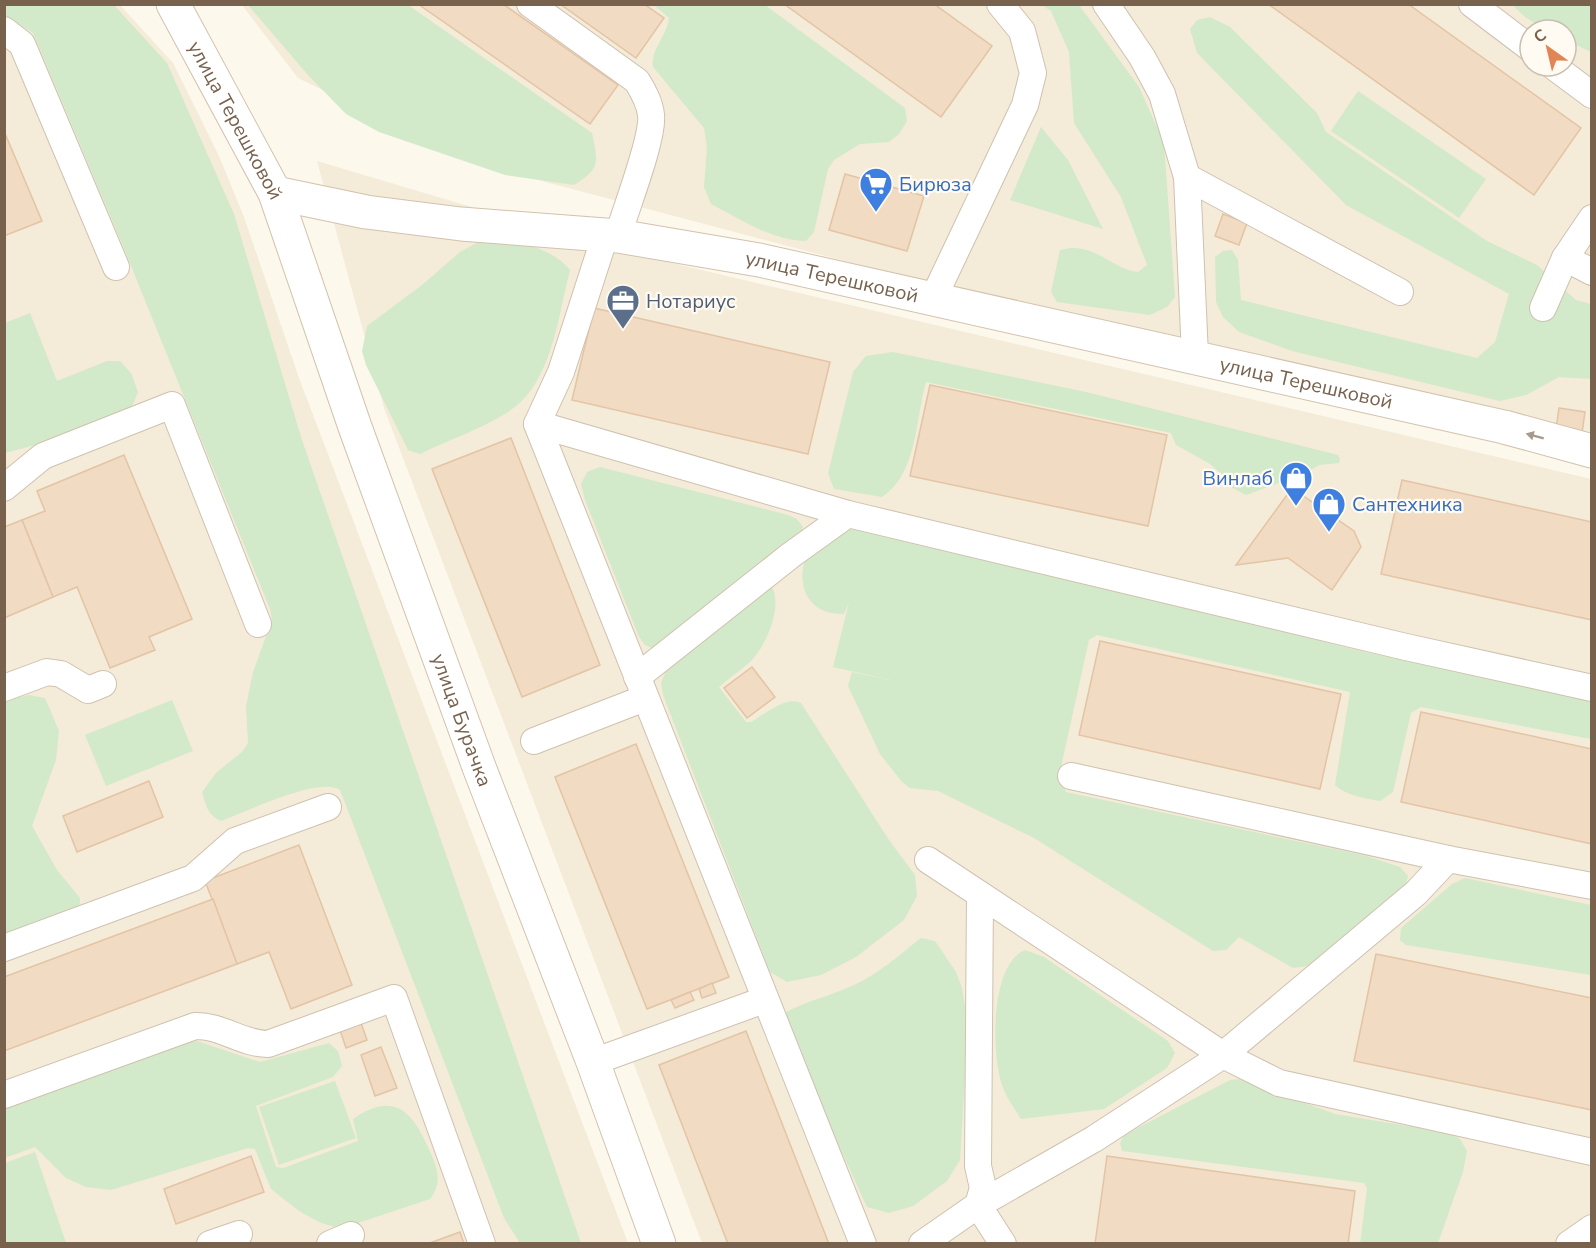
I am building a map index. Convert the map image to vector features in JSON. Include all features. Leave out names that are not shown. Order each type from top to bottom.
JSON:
[{"type":"main road","name":"улица Терешковой","points":[[173,4],[275,193],[366,212],[461,224],[611,236],[809,270],[1504,427],[1592,452]]},
{"type":"main road","name":"улица Бурачка","points":[[275,193],[355,427],[479,767],[593,1062],[659,1244]]},
{"type":"lane","points":[[530,4],[638,81],[652,116],[646,145],[561,372],[537,424],[764,1000],[863,1244]]},
{"type":"lane","points":[[933,299],[1025,105],[1033,72],[1022,31],[1000,4]]},
{"type":"lane","points":[[1106,4],[1142,57],[1162,94],[1187,177],[1195,356]]},
{"type":"lane","points":[[1472,4],[1518,39]]},
{"type":"lane","points":[[4,30],[22,44],[116,267]]},
{"type":"lane","points":[[1569,78],[1592,95]]},
{"type":"lane","points":[[1187,177],[1400,292]]},
{"type":"lane","points":[[1543,308],[1565,258],[1592,218]]},
{"type":"lane","points":[[1565,258],[1592,272]]},
{"type":"lane","points":[[4,488],[43,456],[172,405],[258,624]]},
{"type":"lane","points":[[537,424],[848,514],[1406,647],[1592,688]]},
{"type":"lane","points":[[534,741],[641,688],[790,555],[848,514]]},
{"type":"lane","points":[[4,688],[47,672],[62,674],[88,690],[103,684]]},
{"type":"lane","points":[[1071,776],[1448,859],[1592,886]]},
{"type":"lane","points":[[4,948],[193,878],[235,841],[328,807]]},
{"type":"lane","points":[[922,1244],[978,1205],[1094,1139],[1223,1055],[1416,893],[1448,859]]},
{"type":"lane","points":[[928,860],[1223,1055],[1278,1083],[1592,1152]]},
{"type":"lane","points":[[980,895],[978,1166],[983,1188],[978,1205],[1003,1244]]},
{"type":"lane","points":[[4,1095],[195,1026],[208,1025],[257,1044],[268,1044],[394,998],[482,1244]]},
{"type":"lane","points":[[593,1062],[764,1000]]},
{"type":"lane","points":[[1569,1244],[1592,1228]]},
{"type":"lane","points":[[210,1244],[239,1234]]},
{"type":"shaded area","points":[[5,5],[120,5],[173,63],[219,156],[244,217],[299,378],[628,1243],[5,1244]]},
{"type":"shaded area","points":[[242,5],[1591,5],[1591,440],[981,297],[470,162],[298,78]]},
{"type":"shaded area","points":[[317,161],[612,249],[1591,479],[1591,1243],[702,1243],[384,408]]},
{"type":"green space","points":[[4,5],[114,5],[167,63],[234,214],[302,440],[581,1243],[520,1243],[504,1218],[340,790],[330,787],[300,791],[221,821],[210,813],[206,806],[202,792],[216,773],[243,751],[248,743],[246,706],[253,672],[272,620],[270,609],[125,251],[33,33],[5,15]]},
{"type":"green space","points":[[248,5],[408,5],[592,133],[596,151],[593,169],[574,185],[505,175],[379,132],[346,114],[308,75]]},
{"type":"green space","points":[[654,5],[765,5],[905,108],[907,121],[899,134],[889,142],[860,144],[834,160],[828,169],[814,232],[806,241],[769,233],[711,204],[704,187],[707,148],[704,128],[653,67],[654,55],[669,18]]},
{"type":"green space","points":[[1042,5],[1079,5],[1139,87],[1164,143],[1175,297],[1167,307],[1150,315],[1057,302],[1051,292],[1060,250],[1083,249],[1128,270],[1138,272],[1147,265],[1121,197],[1074,123],[1069,52],[1051,11]]},
{"type":"green space","points":[[1513,5],[1591,5],[1591,52],[1578,46],[1578,18],[1527,18]]},
{"type":"green space","points":[[1210,17],[1230,27],[1317,113],[1326,132],[1487,241],[1537,265],[1576,300],[1591,304],[1591,379],[1559,377],[1526,395],[1500,401],[1292,351],[1239,332],[1223,317],[1216,302],[1215,257],[1223,251],[1232,250],[1238,260],[1241,300],[1477,358],[1495,342],[1509,294],[1346,205],[1197,53],[1190,29],[1197,20]]},
{"type":"green space","points":[[1358,91],[1486,179],[1459,218],[1331,131]]},
{"type":"green space","points":[[1041,127],[1068,160],[1103,229],[1010,200]]},
{"type":"green space","points":[[489,236],[543,251],[562,262],[570,270],[557,328],[544,367],[535,385],[523,400],[508,412],[420,454],[408,450],[366,365],[362,351],[367,326],[422,285],[460,252]]},
{"type":"green space","points":[[30,313],[57,381],[107,361],[120,361],[131,373],[138,392],[131,409],[39,444],[5,453],[5,323]]},
{"type":"green space","points":[[893,352],[1086,392],[1338,455],[1340,459],[1339,463],[1319,465],[1306,473],[1246,495],[1231,487],[1226,478],[1210,464],[1176,445],[1171,433],[926,382],[909,460],[894,487],[882,497],[834,489],[828,473],[853,372],[866,356]]},
{"type":"green space","points":[[600,467],[788,515],[797,519],[803,527],[800,538],[656,650],[645,645],[639,637],[585,500],[581,484],[587,472]]},
{"type":"green space","points":[[853,525],[1365,652],[1591,700],[1591,739],[1421,707],[1411,713],[1393,792],[1380,801],[1362,798],[1345,792],[1335,785],[1350,692],[1097,635],[1089,640],[1059,776],[1066,792],[1367,856],[1400,867],[1408,876],[1405,888],[1309,966],[1293,968],[1239,937],[1226,950],[1213,951],[1034,838],[938,791],[910,788],[902,782],[880,754],[848,686],[852,672],[909,684],[833,667],[849,602],[844,614],[832,613],[814,605],[804,589],[803,568],[806,556]]},
{"type":"green space","points":[[770,584],[774,592],[774,614],[772,625],[762,647],[749,663],[719,687],[746,722],[751,722],[782,704],[795,701],[801,703],[889,840],[915,875],[917,896],[904,920],[856,957],[821,975],[787,982],[770,972],[663,695],[661,683],[668,665]]},
{"type":"green space","points":[[29,695],[45,698],[59,731],[56,760],[32,826],[57,870],[80,898],[80,904],[75,909],[5,935],[5,700]]},
{"type":"green space","points":[[172,700],[193,751],[106,786],[85,735]]},
{"type":"green space","points":[[1465,878],[1591,905],[1591,975],[1406,945],[1400,940],[1401,928],[1452,884]]},
{"type":"green space","points":[[921,938],[935,941],[956,972],[962,988],[967,1042],[960,1160],[947,1181],[913,1206],[889,1213],[867,1207],[784,1026],[786,1012],[864,980]]},
{"type":"green space","points":[[1025,950],[1044,957],[1168,1041],[1175,1053],[1167,1068],[1104,1109],[1021,1119],[1001,1084],[997,1064],[995,1027],[1000,988],[1006,971],[1014,958]]},
{"type":"green space","points":[[197,1041],[260,1062],[329,1043],[338,1051],[342,1066],[333,1077],[256,1106],[276,1167],[283,1168],[358,1141],[353,1119],[366,1111],[388,1106],[405,1113],[420,1130],[437,1171],[435,1192],[430,1199],[340,1229],[319,1222],[299,1211],[271,1189],[255,1149],[248,1148],[111,1190],[86,1187],[66,1178],[35,1147],[5,1158],[5,1108],[182,1043]]},
{"type":"green space","points":[[1239,1079],[1335,1114],[1450,1133],[1460,1139],[1467,1151],[1463,1172],[1438,1243],[1360,1244],[1367,1188],[1364,1183],[1122,1151],[1120,1143],[1124,1135],[1230,1080]]},
{"type":"green space","points":[[335,1081],[356,1138],[279,1165],[259,1107]]},
{"type":"green space","points":[[35,1152],[66,1243],[5,1243],[5,1163]]},
{"type":"building","points":[[418,4],[503,4],[618,85],[590,124]]},
{"type":"building","points":[[560,4],[644,4],[664,18],[636,58]]},
{"type":"building","points":[[784,4],[934,4],[992,46],[941,117]]},
{"type":"building","points":[[1268,4],[1408,4],[1581,128],[1534,195]]},
{"type":"building","points":[[4,131],[42,221],[4,236]]},
{"type":"building","name":"Бирюза","points":[[845,174],[924,196],[907,251],[829,230]]},
{"type":"building","points":[[1223,214],[1247,223],[1239,245],[1215,236]]},
{"type":"building","points":[[594,308],[830,362],[808,454],[572,400]]},
{"type":"building","points":[[930,385],[1167,435],[1148,526],[910,476]]},
{"type":"building","points":[[1559,408],[1585,412],[1582,433],[1556,429]]},
{"type":"building","points":[[511,438],[600,665],[522,697],[432,469]]},
{"type":"building","points":[[124,455],[192,619],[149,637],[155,650],[110,668],[77,587],[53,597],[22,520],[45,511],[37,491]]},
{"type":"building","points":[[1402,480],[1592,522],[1592,620],[1381,574]]},
{"type":"building","points":[[1292,488],[1354,531],[1361,547],[1332,590],[1288,558],[1236,565]]},
{"type":"building","points":[[22,520],[53,597],[4,618],[4,527]]},
{"type":"building","points":[[1100,641],[1341,694],[1320,789],[1079,735]]},
{"type":"building","points":[[752,667],[775,697],[747,718],[724,688]]},
{"type":"building","points":[[1421,712],[1592,749],[1592,844],[1401,802]]},
{"type":"building","points":[[636,744],[729,977],[647,1009],[555,777]]},
{"type":"building","points":[[149,781],[163,817],[77,852],[63,816]]},
{"type":"building","points":[[299,845],[352,985],[291,1009],[269,952],[237,964],[205,881]]},
{"type":"building","points":[[213,899],[237,964],[4,1051],[4,977]]},
{"type":"building","points":[[1376,954],[1592,998],[1592,1110],[1354,1061]]},
{"type":"building","points":[[712,983],[716,993],[702,998],[699,989]]},
{"type":"building","points":[[690,992],[694,1000],[675,1008],[671,1000]]},
{"type":"building","points":[[361,1023],[367,1040],[346,1048],[340,1030]]},
{"type":"building","points":[[746,1031],[829,1244],[728,1244],[659,1065]]},
{"type":"building","points":[[381,1047],[397,1088],[375,1096],[361,1055]]},
{"type":"building","points":[[251,1156],[264,1192],[176,1224],[164,1189]]},
{"type":"building","points":[[1107,1156],[1355,1191],[1348,1244],[1095,1244]]},
{"type":"building","points":[[460,1232],[464,1244],[427,1244]]},
{"type":"place","name":"Бирюза","points":[[876,213]]},
{"type":"place","name":"Нотариус","points":[[623,330]]},
{"type":"place","name":"Винлаб","points":[[1296,507]]},
{"type":"place","name":"Сантехника","points":[[1329,533]]}]
